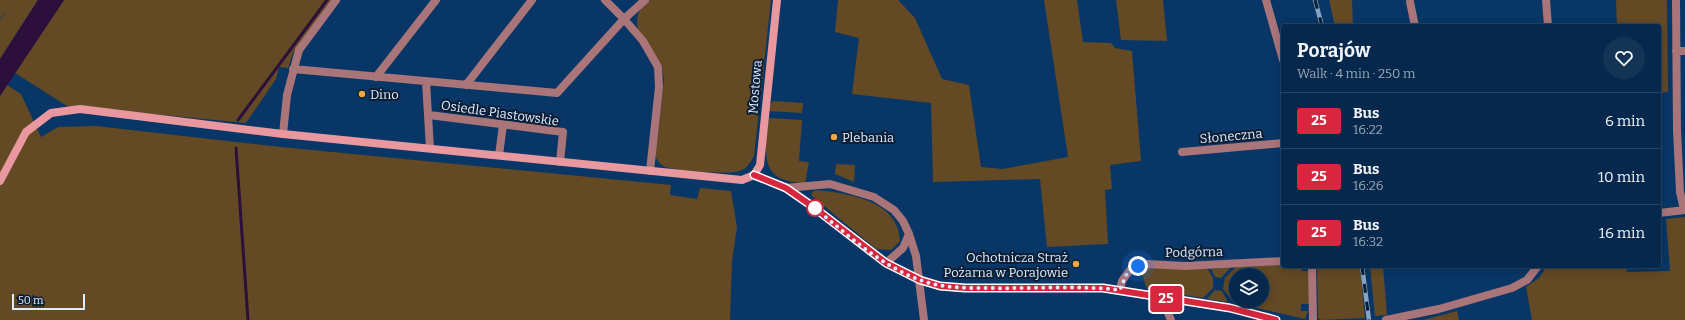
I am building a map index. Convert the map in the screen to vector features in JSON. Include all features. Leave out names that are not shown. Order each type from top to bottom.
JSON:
[{"type":"street","points":[[283,134],[287,95],[292,70],[299,50],[336,0]]},
{"type":"street","points":[[376,77],[436,0]]},
{"type":"street","name":"Osiedle Piastowskie","points":[[466,85],[532,0]]},
{"type":"street","points":[[605,0],[624,18],[643,41],[658,67],[659,86],[650,171]]},
{"type":"street","name":"Osiedle Piastowskie","points":[[292,70],[556,93],[624,18],[645,0]]},
{"type":"street","name":"Mostowa","points":[[754,175],[759,170],[762,156],[777,0]]},
{"type":"street","points":[[1266,0],[1281,53]]},
{"type":"street","points":[[1546,0],[1548,24]]},
{"type":"street","points":[[1661,213],[1684,210],[1680,192],[1677,131],[1676,0]]},
{"type":"street","points":[[1410,2],[1415,24]]},
{"type":"street","points":[[1676,51],[1685,51]]},
{"type":"street","name":"Osiedle Piastowskie","points":[[426,82],[430,148]]},
{"type":"street","points":[[0,181],[26,132],[51,113],[80,109],[283,134],[499,154],[560,162],[729,179],[742,180],[754,175],[786,188],[886,263],[920,280],[940,286],[965,288],[1087,287],[1120,290],[1164,299],[1230,308],[1276,320]]},
{"type":"street","name":"Osiedle Piastowskie","points":[[429,115],[563,132],[560,162]]},
{"type":"street","points":[[499,154],[503,125]]},
{"type":"street","name":"Słoneczna","points":[[1182,152],[1281,143]]},
{"type":"street","points":[[786,188],[830,184],[874,197],[894,210],[903,221],[909,234],[920,280],[924,320]]},
{"type":"street","points":[[886,263],[903,248],[909,234]]},
{"type":"street","name":"Podgórna","points":[[1120,290],[1126,275],[1138,266],[1147,264],[1185,266],[1281,261]]},
{"type":"street","points":[[1312,268],[1313,320]]},
{"type":"street","points":[[1386,320],[1439,309],[1512,288],[1527,280],[1536,268]]},
{"type":"street","points":[[1164,299],[1171,320]]},
{"type":"shaded area","points":[[0,0],[38,0],[0,59],[0,20],[10,7],[0,19]]},
{"type":"shaded area","points":[[38,0],[64,0],[0,96],[0,59]]},
{"type":"shaded area","points":[[64,0],[332,0],[293,53],[288,68],[279,67],[276,79],[246,123],[67,106],[15,73]]},
{"type":"shaded area","points":[[650,0],[771,0],[754,156],[744,169],[724,173],[669,168],[659,163],[655,156],[664,80],[662,66],[638,30],[637,25],[638,16],[641,9]]},
{"type":"shaded area","points":[[838,0],[898,0],[915,18],[942,79],[969,85],[981,167],[1003,169],[1068,157],[1044,0],[1077,0],[1083,42],[1111,43],[1115,48],[1132,51],[1141,161],[1110,165],[1112,189],[1105,190],[1108,244],[1047,247],[1040,179],[933,182],[931,103],[852,94],[859,38],[835,32]]},
{"type":"shaded area","points":[[1116,0],[1163,0],[1167,41],[1121,40]]},
{"type":"shaded area","points":[[1329,0],[1352,0],[1353,24],[1335,24]]},
{"type":"shaded area","points":[[1616,0],[1667,0],[1668,92],[1661,93],[1661,24],[1617,24]]},
{"type":"shaded area","points":[[7,85],[21,94],[41,137],[58,127],[96,126],[281,147],[671,185],[670,195],[697,199],[700,188],[731,191],[737,227],[732,261],[730,320],[0,320],[0,96]]},
{"type":"shaded area","points":[[774,101],[803,103],[802,113],[769,111],[771,103]]},
{"type":"shaded area","points":[[769,118],[802,120],[799,161],[809,162],[805,184],[780,178],[773,173],[769,167],[766,142]]},
{"type":"shaded area","points":[[836,164],[855,165],[854,182],[835,174]]},
{"type":"shaded area","points":[[815,190],[842,193],[869,201],[881,208],[891,216],[897,227],[900,241],[891,250],[876,249],[812,196],[811,194]]},
{"type":"shaded area","points":[[1685,217],[1685,320],[1532,320],[1526,287],[1539,278],[1546,268],[1627,268],[1627,272],[1670,271],[1666,219]]},
{"type":"shaded area","points":[[1281,265],[1281,268],[1302,268],[1302,271],[1310,271],[1310,304],[1301,304],[1301,311],[1308,311],[1305,319],[1256,308],[1269,308],[1269,268],[1235,268]]},
{"type":"shaded area","points":[[1231,267],[1221,278],[1215,277],[1211,269]]},
{"type":"shaded area","points":[[1146,268],[1207,268],[1213,278],[1213,288],[1203,298],[1147,289],[1142,274]]},
{"type":"shaded area","points":[[1317,268],[1360,268],[1365,318],[1321,320],[1318,318]]},
{"type":"shaded area","points":[[1370,268],[1383,268],[1387,315],[1375,316]]},
{"type":"shaded area","points":[[1229,274],[1229,297],[1223,289],[1225,278]]},
{"type":"shaded area","points":[[1215,290],[1222,291],[1228,302],[1207,299]]},
{"type":"shaded area","points":[[1457,311],[1459,320],[1423,320]]},
{"type":"waterway","points":[[238,120],[327,0]]},
{"type":"waterway","points":[[236,148],[248,320]]},
{"type":"railway","points":[[1315,0],[1321,24]]},
{"type":"railway","points":[[1362,268],[1369,320]]},
{"type":"bus line","name":"25","points":[[754,175],[786,188],[886,263],[920,280],[940,286],[965,288],[1103,288],[1151,297],[1230,308],[1276,320]]},
{"type":"place","name":"Dino","points":[[362,94]]},
{"type":"place","name":"Plebania","points":[[834,137]]},
{"type":"place","name":"Ochotnicza Straż Pożarna w Porajowie","points":[[1076,264]]},
{"type":"route","points":[[815,208],[812,206],[886,263],[920,280],[940,286],[965,288],[1087,287],[1120,290],[1122,281],[1126,275],[1130,270],[1138,266]]}]
